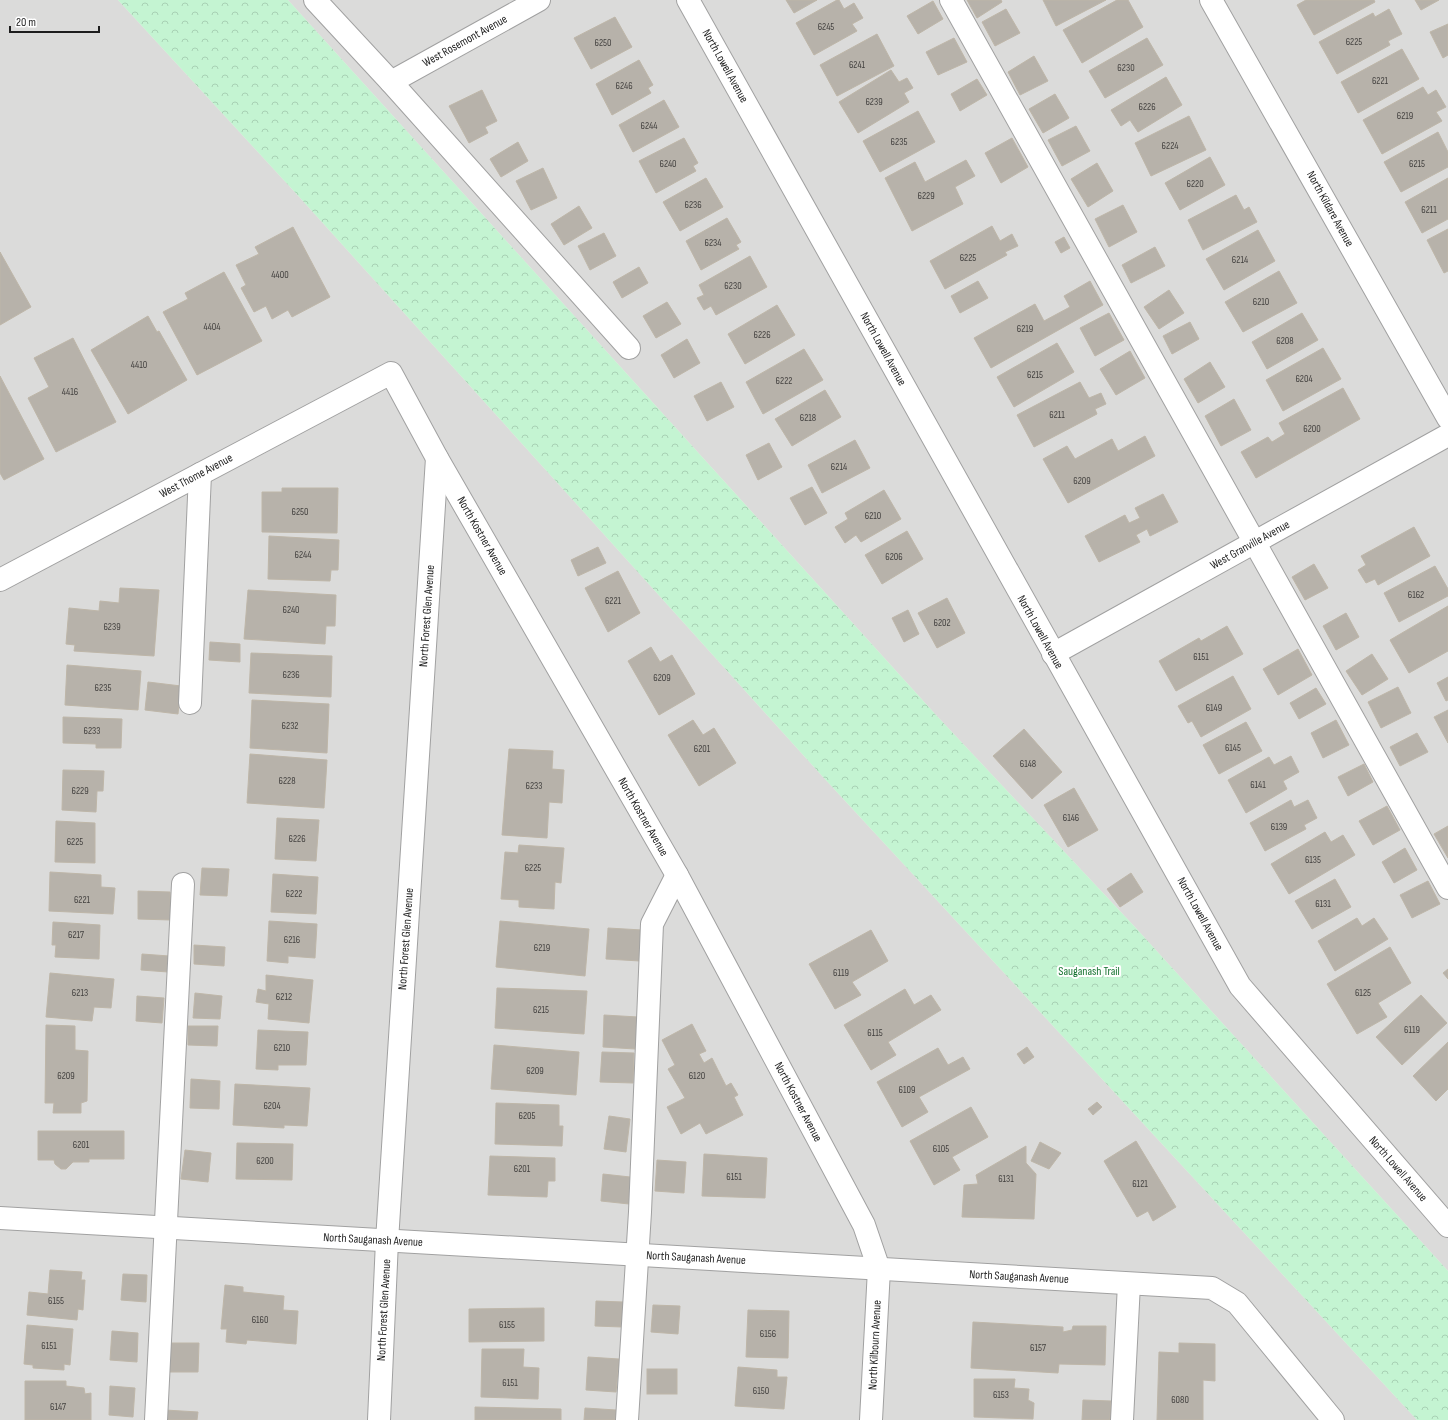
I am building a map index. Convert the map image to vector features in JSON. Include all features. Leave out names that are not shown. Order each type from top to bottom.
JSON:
[{"type":"street","points":[[315,0],[391,82],[629,348]]},
{"type":"street","name":"West Rosemont Avenue","points":[[391,82],[539,0]]},
{"type":"street","name":"North Lowell Avenue","points":[[688,0],[1240,986],[1448,1226]]},
{"type":"street","points":[[951,0],[1256,542],[1448,888]]},
{"type":"street","name":"North Kildare Avenue","points":[[1212,0],[1448,418]]},
{"type":"street","name":"North Kostner Avenue","points":[[391,373],[437,458],[677,875],[864,1225],[879,1269]]},
{"type":"street","name":"West Thome Avenue","points":[[0,580],[391,373]]},
{"type":"street","name":"West Granville Avenue","points":[[1053,654],[1448,435]]},
{"type":"street","name":"North Forest Glen Avenue","points":[[378,1420],[387,1241],[437,458]]},
{"type":"street","points":[[190,703],[200,474]]},
{"type":"street","points":[[627,1420],[637,1255],[652,924],[677,875]]},
{"type":"street","points":[[156,1420],[184,884]]},
{"type":"street","name":"North Sauganash Avenue","points":[[0,1218],[1212,1288],[1237,1303],[1333,1420]]},
{"type":"street","name":"North Kilbourn Avenue","points":[[871,1420],[879,1269]]},
{"type":"street","points":[[1122,1420],[1130,1284]]},
{"type":"shaded area","points":[[0,0],[118,0],[302,200],[823,777],[1417,1420],[0,1420]]},
{"type":"shaded area","points":[[288,0],[1448,0],[1448,1271],[1134,926],[936,715]]},
{"type":"green space","name":"Sauganash Trail","points":[[118,0],[288,0],[936,715],[1134,926],[1448,1271],[1448,1420],[1417,1420],[823,777],[302,200]]},
{"type":"building","points":[[786,0],[817,0],[794,13]]},
{"type":"building","points":[[839,0],[844,9],[854,3],[863,18],[852,24],[857,31],[814,55],[796,23]]},
{"type":"building","points":[[967,0],[1001,0],[1002,2],[977,18]]},
{"type":"building","points":[[1043,0],[1106,0],[1056,26]]},
{"type":"building","points":[[1117,0],[1128,0],[1143,27],[1082,63],[1063,30]]},
{"type":"building","points":[[1306,0],[1374,0],[1375,2],[1314,35],[1297,5]]},
{"type":"building","points":[[1415,0],[1439,0],[1421,10]]},
{"type":"building","points":[[933,1],[943,19],[918,34],[907,16]]},
{"type":"building","points":[[1006,9],[1020,33],[995,46],[982,22]]},
{"type":"building","points":[[1389,9],[1402,34],[1388,41],[1390,45],[1337,74],[1319,42],[1373,13],[1375,17]]},
{"type":"building","points":[[615,17],[632,47],[591,69],[574,38]]},
{"type":"building","points":[[1448,24],[1448,55],[1443,58],[1430,32]]},
{"type":"building","points":[[877,34],[894,66],[837,96],[820,65]]},
{"type":"building","points":[[954,38],[967,62],[938,75],[926,52]]},
{"type":"building","points":[[1147,38],[1163,65],[1105,98],[1089,71]]},
{"type":"building","points":[[1402,49],[1419,79],[1358,113],[1341,82]]},
{"type":"building","points":[[1034,56],[1048,81],[1020,95],[1008,72]]},
{"type":"building","points":[[639,60],[653,85],[648,88],[651,93],[612,115],[596,84]]},
{"type":"building","points":[[891,70],[899,82],[907,78],[913,88],[904,93],[909,102],[858,133],[839,102]]},
{"type":"building","points":[[1166,77],[1182,105],[1138,132],[1130,120],[1121,126],[1111,110]]},
{"type":"building","points":[[977,79],[987,95],[960,111],[951,94]]},
{"type":"building","points":[[1423,87],[1428,95],[1436,90],[1446,107],[1436,112],[1442,121],[1382,154],[1363,120]]},
{"type":"building","points":[[482,90],[497,121],[485,127],[488,133],[469,143],[449,106]]},
{"type":"building","points":[[1055,94],[1069,118],[1043,133],[1029,109]]},
{"type":"building","points":[[664,100],[679,127],[633,152],[619,125]]},
{"type":"building","points":[[918,111],[935,142],[880,172],[863,141]]},
{"type":"building","points":[[1189,116],[1206,150],[1151,176],[1135,143]]},
{"type":"building","points":[[1076,126],[1090,151],[1062,166],[1048,140]]},
{"type":"building","points":[[1438,132],[1448,152],[1448,167],[1401,192],[1384,162]]},
{"type":"building","points":[[684,138],[698,163],[693,166],[696,171],[656,193],[639,161]]},
{"type":"building","points":[[1012,138],[1028,167],[1001,183],[985,153]]},
{"type":"building","points":[[518,142],[528,161],[501,177],[490,159]]},
{"type":"building","points":[[1210,157],[1225,185],[1180,210],[1165,183]]},
{"type":"building","points":[[966,160],[975,176],[955,187],[963,204],[912,231],[885,178],[915,162],[925,182]]},
{"type":"building","points":[[1097,163],[1113,191],[1088,207],[1071,179]]},
{"type":"building","points":[[543,168],[557,198],[531,210],[516,181]]},
{"type":"building","points":[[706,178],[723,207],[680,231],[663,202]]},
{"type":"building","points":[[1448,178],[1448,219],[1422,233],[1405,202]]},
{"type":"building","points":[[1236,195],[1244,210],[1249,207],[1257,222],[1203,250],[1188,220]]},
{"type":"building","points":[[1123,205],[1137,232],[1109,247],[1095,219]]},
{"type":"building","points":[[579,206],[592,228],[564,245],[551,224]]},
{"type":"building","points":[[727,218],[741,242],[736,245],[739,249],[701,270],[686,241]]},
{"type":"building","points":[[992,226],[1000,241],[1012,234],[1018,246],[1005,252],[1007,255],[945,289],[930,261]]},
{"type":"building","points":[[293,227],[330,297],[292,317],[288,310],[272,319],[266,306],[254,312],[241,288],[246,285],[236,265],[259,254],[255,247]]},
{"type":"building","points":[[1448,229],[1448,271],[1444,273],[1427,240]]},
{"type":"building","points":[[1258,230],[1275,261],[1224,290],[1206,259]]},
{"type":"building","points":[[604,233],[616,256],[590,270],[578,246]]},
{"type":"building","points":[[1064,237],[1070,248],[1061,253],[1055,242]]},
{"type":"building","points":[[1155,247],[1165,266],[1131,283],[1122,265]]},
{"type":"building","points":[[0,252],[31,307],[0,325]]},
{"type":"building","points":[[750,256],[767,287],[716,315],[711,306],[704,310],[697,298],[704,295],[699,285]]},
{"type":"building","points":[[639,267],[648,283],[622,298],[613,282]]},
{"type":"building","points":[[1279,271],[1297,303],[1243,332],[1225,302]]},
{"type":"building","points":[[224,272],[262,341],[197,375],[163,312],[188,299],[185,293]]},
{"type":"building","points":[[978,281],[988,298],[960,313],[951,296]]},
{"type":"building","points":[[1090,281],[1103,305],[991,368],[974,338],[1035,304],[1044,321],[1070,307],[1064,296]]},
{"type":"building","points":[[1169,290],[1184,313],[1159,329],[1144,307]]},
{"type":"building","points":[[667,302],[681,324],[656,338],[643,316]]},
{"type":"building","points":[[777,305],[795,335],[745,364],[728,334]]},
{"type":"building","points":[[1109,313],[1124,340],[1095,356],[1080,328]]},
{"type":"building","points":[[1302,313],[1318,340],[1267,369],[1252,342]]},
{"type":"building","points":[[148,316],[157,332],[159,331],[187,380],[128,414],[91,350]]},
{"type":"building","points":[[1190,322],[1199,339],[1172,354],[1163,336]]},
{"type":"building","points":[[73,338],[116,422],[56,452],[28,398],[49,387],[34,358]]},
{"type":"building","points":[[687,339],[700,363],[674,378],[661,355]]},
{"type":"building","points":[[1057,343],[1074,372],[1014,407],[997,377]]},
{"type":"building","points":[[1323,348],[1341,379],[1283,411],[1266,380]]},
{"type":"building","points":[[804,349],[823,380],[763,414],[746,382]]},
{"type":"building","points":[[1130,351],[1145,378],[1116,395],[1100,369]]},
{"type":"building","points":[[1210,362],[1225,387],[1198,403],[1184,379]]},
{"type":"building","points":[[0,376],[44,459],[4,480],[0,473]]},
{"type":"building","points":[[721,382],[734,407],[707,421],[694,396]]},
{"type":"building","points":[[1080,382],[1089,398],[1101,393],[1106,404],[1095,409],[1097,414],[1034,447],[1017,415]]},
{"type":"building","points":[[1343,388],[1360,419],[1256,478],[1241,452],[1268,437],[1272,442],[1285,434],[1279,423]]},
{"type":"building","points":[[825,390],[841,417],[792,446],[775,419]]},
{"type":"building","points":[[1234,399],[1251,430],[1221,446],[1205,416]]},
{"type":"building","points":[[1145,436],[1155,456],[1068,503],[1043,459],[1067,446],[1075,459],[1112,439],[1118,451]]},
{"type":"building","points":[[855,440],[870,468],[822,493],[808,465]]},
{"type":"building","points":[[769,443],[782,467],[758,480],[746,455]]},
{"type":"building","points":[[812,487],[827,513],[805,525],[790,498]]},
{"type":"building","points":[[282,488],[338,488],[337,533],[262,532],[262,492],[282,492]]},
{"type":"building","points":[[884,490],[901,519],[861,542],[856,535],[845,543],[835,527],[848,519],[845,513]]},
{"type":"building","points":[[1163,494],[1178,522],[1150,536],[1147,529],[1136,535],[1140,542],[1099,562],[1085,536],[1125,515],[1129,523],[1140,518],[1135,508]]},
{"type":"building","points":[[1414,527],[1430,556],[1378,585],[1375,579],[1366,583],[1358,570],[1366,565],[1361,556]]},
{"type":"building","points":[[907,531],[923,559],[882,584],[865,555]]},
{"type":"building","points":[[269,536],[339,540],[338,570],[331,570],[330,581],[268,579]]},
{"type":"building","points":[[598,547],[606,563],[578,576],[571,560]]},
{"type":"building","points":[[1314,564],[1328,588],[1305,600],[1292,577]]},
{"type":"building","points":[[1435,566],[1448,589],[1448,596],[1399,622],[1384,593]]},
{"type":"building","points":[[618,571],[640,613],[608,632],[585,588]]},
{"type":"building","points":[[120,588],[159,590],[154,656],[74,651],[75,645],[66,644],[69,608],[99,611],[100,601],[119,603]]},
{"type":"building","points":[[248,590],[336,595],[335,626],[326,626],[325,644],[244,639]]},
{"type":"building","points":[[947,598],[965,633],[937,648],[918,613]]},
{"type":"building","points":[[1448,606],[1448,651],[1409,673],[1390,640]]},
{"type":"building","points":[[908,610],[919,634],[904,642],[892,618]]},
{"type":"building","points":[[1346,613],[1359,637],[1336,650],[1323,626]]},
{"type":"building","points":[[1227,626],[1243,654],[1176,691],[1159,661],[1199,638],[1201,641]]},
{"type":"building","points":[[210,642],[240,644],[240,662],[209,660]]},
{"type":"building","points":[[651,647],[660,662],[672,655],[695,694],[659,715],[628,661]]},
{"type":"building","points":[[1298,649],[1312,675],[1278,695],[1263,669]]},
{"type":"building","points":[[251,653],[332,656],[331,697],[249,693]]},
{"type":"building","points":[[1372,654],[1388,679],[1362,695],[1346,671]]},
{"type":"building","points":[[67,665],[141,671],[138,710],[65,705]]},
{"type":"building","points":[[1233,676],[1251,709],[1201,737],[1192,721],[1188,723],[1178,706]]},
{"type":"building","points":[[1448,677],[1448,700],[1446,701],[1437,683]]},
{"type":"building","points":[[148,682],[181,686],[178,714],[145,710]]},
{"type":"building","points":[[1398,687],[1411,713],[1381,728],[1368,702]]},
{"type":"building","points":[[1316,688],[1326,704],[1299,719],[1290,703]]},
{"type":"building","points":[[252,700],[329,704],[327,753],[250,748]]},
{"type":"building","points":[[1448,710],[1448,743],[1434,717]]},
{"type":"building","points":[[63,717],[122,719],[121,748],[96,748],[96,744],[63,743]]},
{"type":"building","points":[[693,720],[703,735],[714,728],[736,763],[699,786],[668,735]]},
{"type":"building","points":[[1336,720],[1349,745],[1323,758],[1311,733]]},
{"type":"building","points":[[1246,722],[1262,751],[1219,774],[1203,745]]},
{"type":"building","points":[[1024,729],[1062,772],[1032,799],[993,756]]},
{"type":"building","points":[[1417,733],[1428,752],[1400,766],[1390,747]]},
{"type":"building","points":[[509,749],[553,751],[552,769],[564,770],[562,803],[549,802],[547,838],[502,835]]},
{"type":"building","points":[[250,754],[327,760],[324,808],[247,803]]},
{"type":"building","points":[[1291,756],[1299,772],[1283,781],[1287,789],[1246,813],[1228,780],[1269,757],[1274,765]]},
{"type":"building","points":[[1364,764],[1373,782],[1348,796],[1338,777]]},
{"type":"building","points":[[63,770],[104,771],[103,791],[97,791],[96,812],[62,810]]},
{"type":"building","points":[[1074,788],[1098,830],[1068,847],[1044,805]]},
{"type":"building","points":[[1291,800],[1294,807],[1308,800],[1317,818],[1304,825],[1306,829],[1265,851],[1250,823]]},
{"type":"building","points":[[1387,806],[1400,830],[1373,845],[1359,821]]},
{"type":"building","points":[[277,818],[319,820],[316,861],[275,859]]},
{"type":"building","points":[[56,821],[95,823],[95,863],[55,862]]},
{"type":"building","points":[[1448,826],[1448,858],[1434,834]]},
{"type":"building","points":[[1325,832],[1331,842],[1343,835],[1355,855],[1289,894],[1271,864]]},
{"type":"building","points":[[519,845],[564,848],[561,883],[555,882],[554,909],[519,907],[519,900],[501,899],[505,852],[518,853]]},
{"type":"building","points":[[1405,848],[1417,870],[1394,883],[1382,862]]},
{"type":"building","points":[[202,868],[229,869],[227,896],[200,895]]},
{"type":"building","points":[[50,872],[101,875],[101,887],[115,888],[113,914],[49,911]]},
{"type":"building","points":[[1131,873],[1143,892],[1120,907],[1107,889]]},
{"type":"building","points":[[273,874],[318,877],[316,914],[271,912]]},
{"type":"building","points":[[1335,879],[1351,907],[1312,929],[1295,901]]},
{"type":"building","points":[[1428,881],[1440,904],[1412,918],[1400,895]]},
{"type":"building","points":[[138,891],[170,892],[171,920],[138,919]]},
{"type":"building","points":[[1357,918],[1362,926],[1374,918],[1388,939],[1335,971],[1318,941]]},
{"type":"building","points":[[269,921],[317,924],[315,958],[288,956],[288,963],[267,961]]},
{"type":"building","points":[[500,921],[589,929],[585,976],[496,967]]},
{"type":"building","points":[[53,922],[100,925],[99,959],[55,957],[56,945],[52,945]]},
{"type":"building","points":[[608,928],[642,930],[640,961],[606,959]]},
{"type":"building","points":[[871,930],[888,961],[852,982],[861,995],[835,1009],[809,964]]},
{"type":"building","points":[[194,945],[225,947],[224,966],[194,964]]},
{"type":"building","points":[[1390,947],[1411,983],[1378,1003],[1387,1017],[1357,1034],[1327,984]]},
{"type":"building","points":[[142,954],[169,956],[168,972],[141,970]]},
{"type":"building","points":[[1448,969],[1448,979],[1443,973]]},
{"type":"building","points":[[50,973],[114,979],[111,1008],[94,1007],[92,1021],[46,1017]]},
{"type":"building","points":[[266,975],[313,980],[309,1023],[268,1019],[269,1004],[256,1002],[258,989],[266,991]]},
{"type":"building","points":[[497,988],[587,991],[584,1034],[495,1028]]},
{"type":"building","points":[[905,989],[914,1005],[931,995],[941,1010],[888,1042],[896,1055],[871,1070],[844,1025]]},
{"type":"building","points":[[195,993],[222,996],[220,1019],[193,1018]]},
{"type":"building","points":[[1421,995],[1447,1023],[1402,1065],[1376,1037]]},
{"type":"building","points":[[137,996],[164,998],[162,1023],[136,1021]]},
{"type":"building","points":[[604,1015],[638,1017],[635,1049],[603,1047]]},
{"type":"building","points":[[692,1024],[706,1051],[699,1054],[704,1063],[712,1058],[726,1086],[731,1083],[738,1095],[734,1097],[743,1115],[706,1134],[700,1123],[681,1134],[667,1107],[685,1098],[668,1069],[675,1065],[662,1040]]},
{"type":"building","points":[[46,1025],[75,1026],[75,1050],[88,1051],[87,1101],[81,1103],[81,1113],[53,1113],[54,1103],[45,1103]]},
{"type":"building","points":[[188,1026],[218,1026],[217,1046],[188,1045]]},
{"type":"building","points":[[258,1030],[308,1032],[306,1065],[278,1065],[278,1070],[256,1069]]},
{"type":"building","points":[[1448,1042],[1448,1089],[1436,1101],[1413,1076]]},
{"type":"building","points":[[494,1045],[579,1052],[576,1095],[491,1089]]},
{"type":"building","points":[[1027,1047],[1034,1057],[1024,1064],[1017,1054]]},
{"type":"building","points":[[938,1048],[948,1065],[963,1057],[970,1069],[919,1097],[928,1112],[902,1127],[877,1082]]},
{"type":"building","points":[[602,1052],[634,1053],[633,1083],[600,1082]]},
{"type":"building","points":[[191,1079],[220,1081],[219,1109],[190,1108]]},
{"type":"building","points":[[235,1084],[310,1088],[307,1126],[284,1125],[284,1128],[233,1125]]},
{"type":"building","points":[[1097,1102],[1102,1107],[1093,1115],[1088,1109]]},
{"type":"building","points":[[496,1103],[559,1105],[559,1126],[563,1126],[562,1146],[495,1144]]},
{"type":"building","points":[[971,1107],[988,1137],[952,1157],[960,1170],[934,1185],[910,1141]]},
{"type":"building","points":[[609,1116],[630,1119],[626,1152],[604,1149]]},
{"type":"building","points":[[38,1131],[124,1131],[124,1159],[89,1159],[89,1162],[73,1162],[66,1169],[61,1169],[55,1164],[54,1160],[38,1160]]},
{"type":"building","points":[[1136,1141],[1176,1207],[1153,1221],[1148,1211],[1137,1217],[1104,1161]]},
{"type":"building","points":[[1040,1142],[1061,1153],[1049,1169],[1031,1161]]},
{"type":"building","points":[[237,1143],[293,1144],[292,1180],[236,1179]]},
{"type":"building","points":[[1026,1146],[1026,1163],[1036,1174],[1034,1219],[962,1217],[964,1185],[978,1184],[976,1175]]},
{"type":"building","points":[[185,1150],[211,1153],[208,1182],[181,1179]]},
{"type":"building","points":[[704,1154],[767,1158],[765,1198],[702,1196]]},
{"type":"building","points":[[490,1156],[555,1158],[555,1181],[548,1181],[547,1197],[488,1195]]},
{"type":"building","points":[[657,1160],[686,1162],[684,1193],[655,1191]]},
{"type":"building","points":[[603,1174],[630,1177],[629,1204],[601,1201]]},
{"type":"building","points":[[50,1270],[82,1272],[81,1280],[85,1280],[83,1310],[78,1309],[77,1320],[27,1315],[29,1292],[48,1294]]},
{"type":"building","points":[[123,1274],[147,1275],[146,1302],[121,1300]]},
{"type":"building","points":[[225,1285],[243,1287],[243,1292],[284,1296],[283,1310],[298,1311],[296,1344],[247,1340],[246,1344],[226,1342],[227,1329],[221,1329]]},
{"type":"building","points":[[596,1301],[623,1302],[622,1327],[595,1326]]},
{"type":"building","points":[[653,1305],[680,1306],[678,1334],[651,1332]]},
{"type":"building","points":[[544,1308],[544,1341],[469,1342],[469,1309]]},
{"type":"building","points":[[748,1310],[789,1311],[788,1358],[746,1357]]},
{"type":"building","points":[[973,1322],[1063,1327],[1063,1332],[1072,1330],[1073,1326],[1106,1326],[1105,1365],[1059,1364],[1058,1373],[971,1368]]},
{"type":"building","points":[[27,1325],[73,1329],[70,1365],[64,1364],[64,1370],[33,1368],[33,1365],[24,1364]]},
{"type":"building","points":[[112,1331],[138,1333],[137,1362],[110,1360]]},
{"type":"building","points":[[171,1343],[199,1343],[198,1372],[170,1372]]},
{"type":"building","points":[[1179,1343],[1215,1344],[1215,1381],[1203,1380],[1203,1420],[1157,1420],[1159,1352],[1179,1353]]},
{"type":"building","points":[[482,1349],[524,1349],[523,1367],[539,1368],[538,1399],[481,1397]]},
{"type":"building","points":[[588,1357],[619,1359],[616,1392],[586,1390]]},
{"type":"building","points":[[738,1367],[777,1370],[777,1377],[787,1377],[784,1409],[735,1406]]},
{"type":"building","points":[[647,1369],[677,1369],[677,1394],[647,1394]]},
{"type":"building","points":[[974,1379],[1015,1379],[1014,1388],[1029,1389],[1028,1400],[1034,1403],[1033,1419],[974,1417]]},
{"type":"building","points":[[25,1381],[66,1381],[66,1386],[84,1388],[85,1394],[91,1393],[91,1420],[25,1420]]},
{"type":"building","points":[[110,1386],[135,1388],[133,1417],[109,1415]]},
{"type":"building","points":[[1083,1400],[1111,1401],[1110,1420],[1082,1420]]},
{"type":"building","points":[[475,1407],[561,1409],[561,1420],[475,1420]]},
{"type":"building","points":[[585,1408],[616,1410],[615,1420],[584,1420]]},
{"type":"building","points":[[165,1410],[198,1412],[197,1420],[164,1420]]}]
